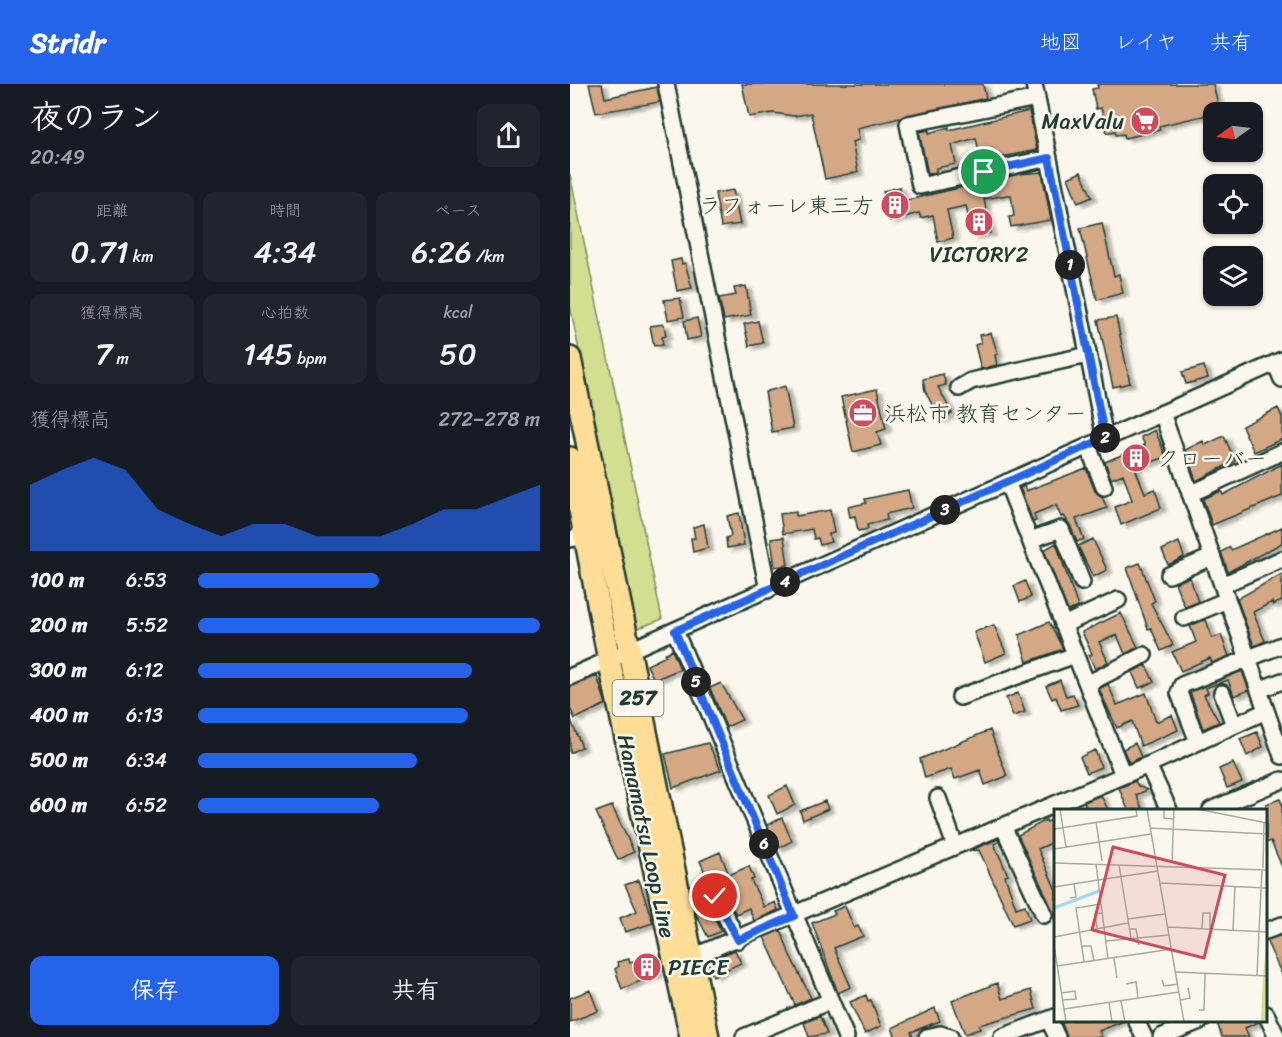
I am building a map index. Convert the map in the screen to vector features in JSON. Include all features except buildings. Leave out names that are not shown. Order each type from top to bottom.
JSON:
[{"type":"highway","name":"Hamamatsu Loop Line","points":[[570,358],[690,958],[708,1037]]},
{"type":"highway","name":"Hamamatsu Loop Line","points":[[570,458],[578,537],[609,660],[691,1037]]},
{"type":"street","points":[[666,84],[768,590]]},
{"type":"street","points":[[1049,158],[920,186],[908,124],[1035,91],[1049,158],[1105,438]]},
{"type":"street","points":[[959,388],[971,381],[1088,355]]},
{"type":"street","points":[[570,677],[1279,361],[1282,379]]},
{"type":"street","points":[[1162,413],[1282,756]]},
{"type":"street","points":[[1088,446],[1104,487]]},
{"type":"street","points":[[1190,494],[1282,452]]},
{"type":"street","points":[[1007,482],[1123,776]]},
{"type":"street","points":[[1029,540],[1061,529],[1082,582]]},
{"type":"street","points":[[1168,575],[1212,557]]},
{"type":"street","points":[[1222,585],[1282,559]]},
{"type":"street","points":[[1063,625],[1118,600]]},
{"type":"street","points":[[1184,618],[1227,600]]},
{"type":"street","points":[[675,631],[846,1037]]},
{"type":"street","points":[[1198,742],[1179,693],[1182,685],[1282,645]]},
{"type":"street","points":[[960,697],[1075,655]]},
{"type":"street","points":[[1087,684],[1144,656]]},
{"type":"street","points":[[1259,690],[1282,681]]},
{"type":"street","points":[[1222,693],[1234,725]]},
{"type":"street","points":[[690,958],[738,940],[1123,776],[1266,711]]},
{"type":"street","points":[[1148,765],[1169,809]]},
{"type":"street","points":[[1213,809],[1282,780]]},
{"type":"street","points":[[939,798],[955,846]]},
{"type":"street","points":[[1003,826],[1044,915]]},
{"type":"street","points":[[715,896],[738,940]]},
{"type":"street","points":[[1267,931],[1282,925]]},
{"type":"street","points":[[744,1037],[830,1001]]},
{"type":"street","points":[[1267,1016],[1277,1037]]},
{"type":"street","points":[[1002,1037],[1052,1019],[1057,1037]]},
{"type":"street","points":[[1137,1022],[1144,1037]]},
{"type":"street","points":[[1161,1037],[1197,1022]]},
{"type":"street","points":[[927,1037],[940,1034],[950,1037]]},
{"type":"green space","points":[[570,174],[662,619],[634,630],[570,305]]},
{"type":"place","name":"MaxValu","points":[[1145,121]]},
{"type":"place","name":"ラフォーレ東三方","points":[[895,205]]},
{"type":"place","name":"VICTORY2","points":[[979,222]]},
{"type":"place","name":"浜松市 教育センター","points":[[863,413]]},
{"type":"place","name":"クローバー","points":[[1136,458]]},
{"type":"place","name":"PIECE","points":[[647,967]]},
{"type":"route","points":[[715,896],[738,940],[794,916],[675,631],[1105,438],[1049,158],[984,172]]}]
